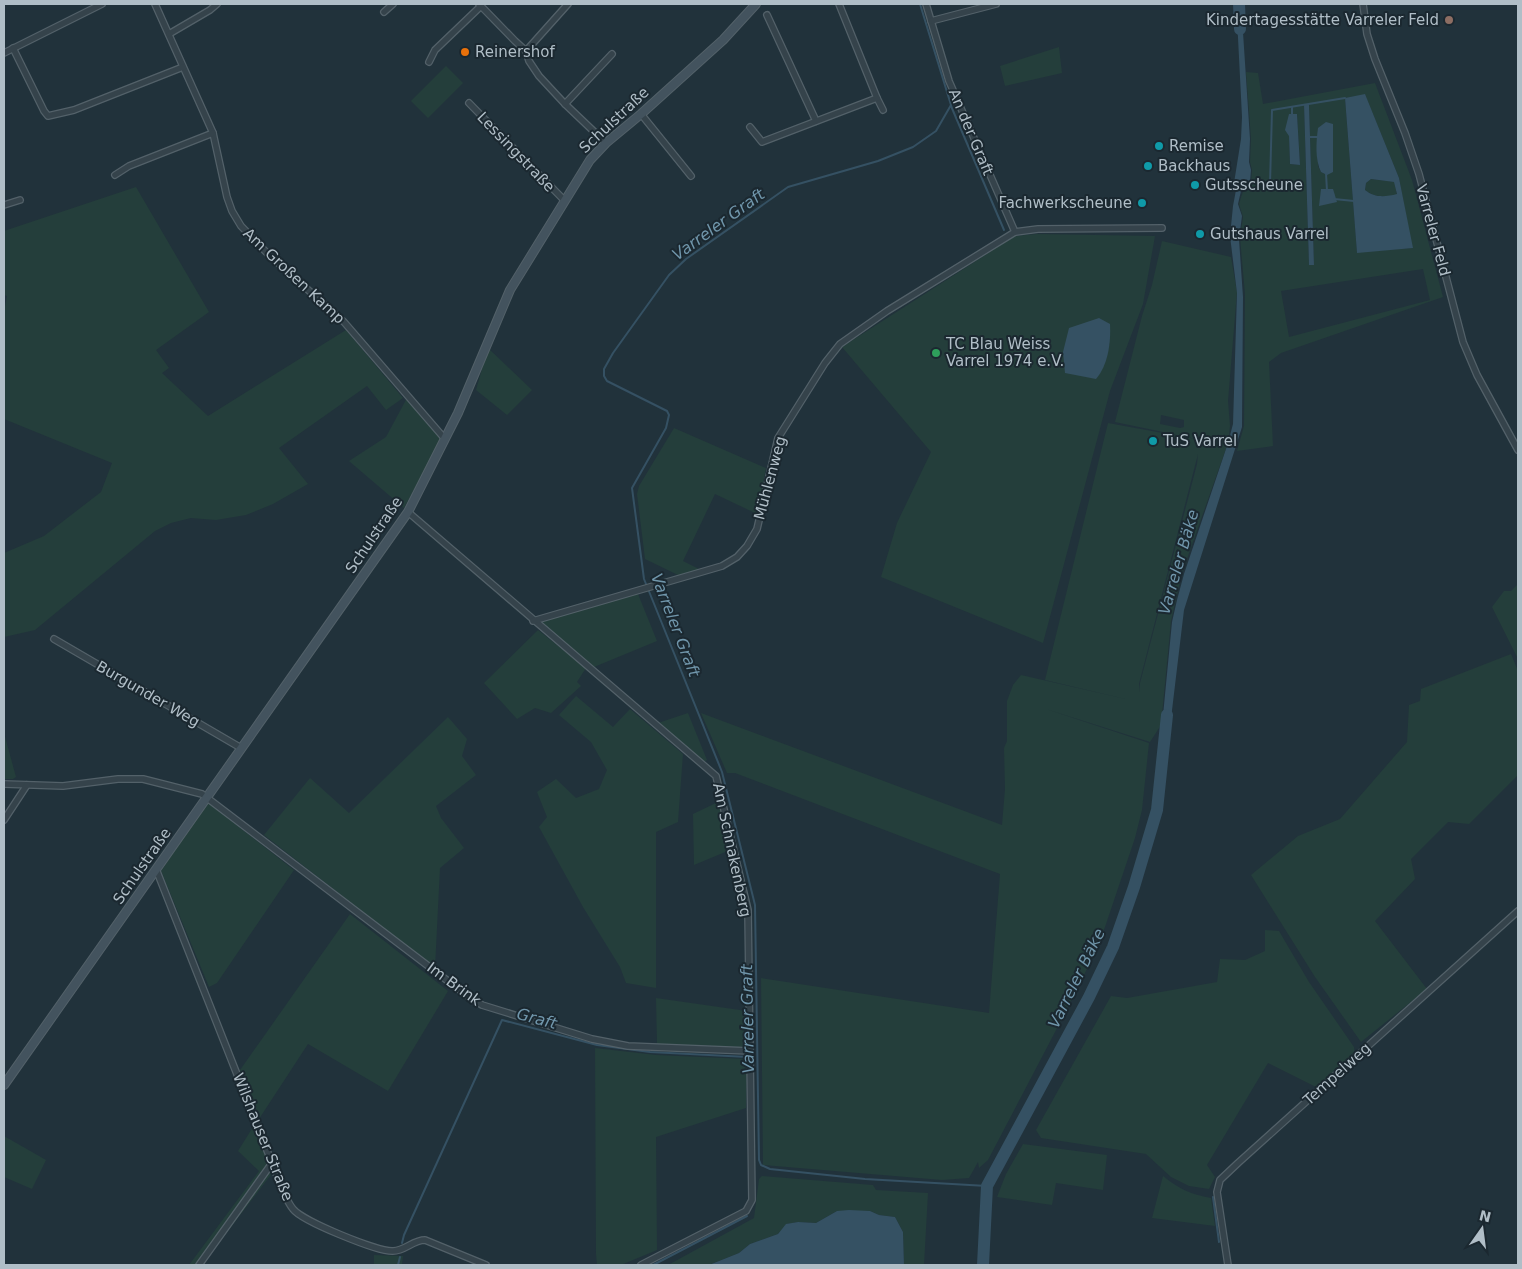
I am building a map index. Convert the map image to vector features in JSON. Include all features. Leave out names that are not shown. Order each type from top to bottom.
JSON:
[{"type":"street","points":[[4,53],[102,4]]},
{"type":"street","name":"Am Großen Kamp","points":[[155,4],[213,133],[227,197],[232,211],[241,226],[268,254],[344,322],[445,438]]},
{"type":"street","points":[[169,34],[217,4]]},
{"type":"street","points":[[384,12],[392,4]]},
{"type":"street","points":[[526,51],[568,4]]},
{"type":"street","name":"Schulstraße","points":[[4,1085],[408,512],[469,389],[510,290],[590,160],[606,143],[723,40],[756,4]]},
{"type":"street","points":[[838,4],[883,110]]},
{"type":"street","name":"An der Graft","points":[[926,4],[949,81],[1014,232]]},
{"type":"street","points":[[931,21],[996,4]]},
{"type":"street","name":"Varreler Feld","points":[[1363,4],[1367,34],[1375,59],[1405,133],[1419,174],[1463,342],[1477,375],[1518,450]]},
{"type":"street","points":[[429,62],[435,50],[480,5],[526,51],[529,61],[539,76],[564,104],[606,143]]},
{"type":"street","points":[[767,15],[816,121]]},
{"type":"street","points":[[13,48],[48,116],[83,107],[183,67]]},
{"type":"street","points":[[564,104],[612,54]]},
{"type":"street","points":[[750,127],[762,142],[877,98]]},
{"type":"street","name":"Lessingstraße","points":[[469,103],[564,200]]},
{"type":"street","points":[[641,114],[691,176]]},
{"type":"street","points":[[115,175],[129,166],[213,133]]},
{"type":"street","points":[[4,206],[20,200]]},
{"type":"street","points":[[1014,232],[1038,229],[1162,228]]},
{"type":"street","name":"Mühlenweg","points":[[534,621],[722,566],[737,557],[747,546],[757,529],[778,438],[825,363],[840,344],[887,311],[1014,232]]},
{"type":"street","name":"Am Schnakenberg","points":[[408,512],[716,776],[748,910],[752,1200],[746,1211],[641,1265]]},
{"type":"street","name":"Burgunder Weg","points":[[54,639],[242,748]]},
{"type":"street","name":"Im Brink","points":[[4,784],[63,786],[118,779],[143,779],[202,794],[482,1006],[592,1039],[628,1046],[750,1051]]},
{"type":"street","points":[[4,820],[28,785]]},
{"type":"street","name":"Wilshauser Straße","points":[[156,869],[291,1207],[299,1215],[318,1224],[382,1250],[399,1250],[420,1240],[425,1240],[486,1265]]},
{"type":"street","name":"Tempelweg","points":[[1228,1265],[1217,1192],[1220,1180],[1518,911]]},
{"type":"street","points":[[199,1265],[272,1163]]},
{"type":"green space","points":[[1059,47],[1062,73],[1005,86],[1000,66]]},
{"type":"green space","points":[[446,66],[463,83],[428,118],[411,101]]},
{"type":"green space","points":[[1246,72],[1258,73],[1263,104],[1375,83],[1412,180],[1443,297],[1281,353],[1269,362],[1273,446],[1237,451],[1244,426],[1245,294],[1240,238],[1243,217],[1239,204],[1243,191],[1251,182],[1251,139]],"holes":[[[1365,95],[1399,178],[1412,248],[1357,252],[1345,98]],[[1309,104],[1314,265],[1309,264],[1304,105]],[[1297,114],[1300,165],[1290,164],[1289,136]],[[1318,128],[1327,175],[1321,172],[1318,166]],[[1423,269],[1430,300],[1289,337],[1281,291]]]},
{"type":"green space","points":[[1371,179],[1395,182],[1397,195],[1380,196],[1369,193],[1365,190],[1366,183]]},
{"type":"green space","points":[[136,187],[209,312],[156,350],[169,368],[162,373],[208,416],[346,330],[403,398],[386,410],[367,386],[279,448],[308,484],[273,504],[246,515],[216,520],[191,518],[171,523],[155,531],[35,630],[4,637],[4,553],[44,536],[101,492],[112,463],[4,419],[4,311],[7,296],[4,295],[4,231]]},
{"type":"green space","points":[[1037,234],[1155,236],[1143,304],[1110,391],[1043,643],[881,577],[897,523],[931,452],[842,347],[1015,236]]},
{"type":"green space","points":[[1162,241],[1231,257],[1237,292],[1228,401],[1230,426],[1228,443],[1182,573],[1171,621],[1161,725],[1150,742],[1046,709],[1149,743],[1142,810],[1135,838],[1105,927],[1089,965],[988,1160],[979,1168],[978,1162],[969,1178],[942,1180],[763,1165],[761,978],[989,1013],[1000,874],[735,773],[727,773],[701,713],[1002,825],[1005,789],[1004,748],[1007,741],[1007,701],[1013,685],[1021,675],[1130,700],[1045,680],[1108,423],[1201,440],[1115,422],[1142,316],[1152,285]],"holes":[[[1161,415],[1184,420],[1184,427],[1160,424]],[[1198,454],[1197,464],[1139,692],[1139,684]]]},
{"type":"green space","points":[[488,348],[532,390],[507,415],[476,390]]},
{"type":"green space","points":[[407,398],[442,439],[404,508],[349,461],[386,437]]},
{"type":"green space","points":[[674,428],[766,468],[757,514],[715,494],[683,561],[701,570],[680,576],[645,559],[637,494],[639,486]]},
{"type":"green space","points":[[1518,584],[1518,659],[1492,607],[1504,591],[1511,591]]},
{"type":"green space","points":[[638,594],[657,641],[594,667],[539,621]]},
{"type":"green space","points":[[538,630],[586,668],[577,682],[581,686],[551,713],[535,708],[517,719],[484,683]]},
{"type":"green space","points":[[1511,654],[1518,671],[1518,775],[1469,824],[1448,822],[1411,859],[1415,879],[1375,921],[1427,989],[1361,1042],[1315,977],[1251,875],[1298,836],[1340,819],[1407,742],[1409,705],[1420,701],[1421,689]]},
{"type":"green space","points":[[576,696],[613,727],[630,709],[683,754],[678,822],[656,832],[656,988],[626,983],[620,967],[583,907],[539,827],[547,817],[537,792],[556,779],[576,798],[599,789],[607,770],[591,742],[559,715]]},
{"type":"green space","points":[[688,713],[707,760],[704,762],[658,723]]},
{"type":"green space","points":[[448,717],[467,739],[462,756],[476,775],[436,806],[441,818],[464,848],[440,868],[435,968],[264,835],[310,778],[349,813]]},
{"type":"green space","points":[[4,733],[16,777],[13,779],[4,779]]},
{"type":"green space","points":[[720,801],[730,850],[694,865],[693,814]]},
{"type":"green space","points":[[207,802],[294,870],[217,983],[209,987],[161,871]]},
{"type":"green space","points":[[350,914],[448,991],[388,1091],[308,1044],[259,1119],[240,1070]]},
{"type":"green space","points":[[1265,930],[1279,931],[1309,982],[1354,1047],[1355,1055],[1318,1088],[1268,1063],[1207,1165],[1215,1177],[1209,1189],[1189,1186],[1171,1177],[1146,1154],[1041,1138],[1036,1130],[1111,996],[1127,998],[1217,982],[1220,959],[1245,960],[1265,951]]},
{"type":"green space","points":[[656,998],[747,1011],[748,1041],[743,1047],[657,1044]]},
{"type":"green space","points":[[595,1048],[656,1055],[747,1059],[746,1108],[656,1137],[657,1250],[621,1265],[597,1265]]},
{"type":"green space","points":[[253,1127],[273,1172],[202,1265],[189,1265],[259,1171],[238,1151]]},
{"type":"green space","points":[[4,1136],[46,1160],[32,1189],[4,1177]]},
{"type":"green space","points":[[1023,1144],[1107,1155],[1103,1190],[1056,1183],[1052,1205],[997,1197],[1006,1174]]},
{"type":"green space","points":[[762,1176],[873,1185],[876,1190],[928,1193],[924,1265],[904,1265],[903,1232],[895,1217],[879,1215],[870,1211],[837,1211],[816,1223],[798,1222],[787,1224],[778,1234],[750,1244],[739,1253],[709,1265],[668,1265],[754,1218],[759,1179]]},
{"type":"green space","points":[[1163,1176],[1185,1190],[1211,1198],[1215,1226],[1152,1218]]},
{"type":"green space","points":[[374,1255],[403,1256],[402,1265],[374,1265]]},
{"type":"water","points":[[1239,13],[1242,17],[1250,139],[1249,162],[1251,170],[1250,182],[1241,191],[1238,204],[1242,216],[1239,239],[1243,297],[1242,427],[1184,610],[1170,727],[1165,732],[1162,726],[1172,622],[1184,574],[1233,424],[1237,293],[1230,236],[1242,117],[1237,18]]},
{"type":"water","points":[[1365,94],[1399,178],[1413,248],[1357,253],[1345,98]],"holes":[[[1371,179],[1394,182],[1397,194],[1380,196],[1365,190],[1366,183]]]},
{"type":"water","points":[[1309,104],[1314,265],[1309,265],[1304,105]]},
{"type":"water","points":[[1289,114],[1297,114],[1300,165],[1290,164],[1289,136],[1285,130]]},
{"type":"water","points":[[1326,122],[1333,124],[1333,172],[1327,175],[1321,172],[1316,151],[1318,128]]},
{"type":"water","points":[[1321,189],[1333,189],[1337,202],[1319,206]]},
{"type":"water","points":[[1099,318],[1110,324],[1108,353],[1100,373],[1096,379],[1065,373],[1063,352],[1069,328]]},
{"type":"water","points":[[837,1211],[870,1211],[879,1215],[895,1217],[903,1232],[904,1265],[709,1265],[739,1253],[750,1244],[778,1234],[786,1224],[798,1222],[816,1223]]},
{"type":"waterway","name":"Varreler Graft","points":[[920,4],[951,105],[936,131],[913,147],[878,161],[788,187],[686,259],[669,275],[613,353],[604,369],[604,376],[607,381],[667,411],[669,415],[666,428],[632,488],[644,579],[722,772],[755,905],[759,1160],[761,1165],[770,1169],[865,1179],[987,1186]]},
{"type":"waterway","name":"Varreler Bäke","points":[[1239,4],[1240,29]]},
{"type":"waterway","points":[[1270,184],[1272,110],[1345,98]]},
{"type":"waterway","points":[[951,106],[1004,230]]},
{"type":"waterway","points":[[1292,107],[1292,114]]},
{"type":"waterway","points":[[1310,137],[1319,137]]},
{"type":"waterway","points":[[1326,173],[1327,191]]},
{"type":"waterway","points":[[1334,199],[1354,201]]},
{"type":"waterway","name":"Varreler Bäke","points":[[983,1265],[987,1186],[1089,997],[1113,947],[1134,887],[1157,810],[1167,715]]},
{"type":"waterway","name":"Graft","points":[[402,1243],[502,1020],[597,1045],[650,1052],[748,1057]]},
{"type":"waterway","points":[[1213,1197],[1219,1242]]},
{"type":"waterway","points":[[653,1265],[747,1216]]},
{"type":"waterway","points":[[398,1265],[400,1257]]},
{"type":"place","name":"Kindertagesstätte Varreler Feld","points":[[1449,20]]},
{"type":"place","name":"Reinershof","points":[[465,52]]},
{"type":"place","name":"Remise","points":[[1159,146]]},
{"type":"place","name":"Backhaus","points":[[1148,166]]},
{"type":"place","name":"Gutsscheune","points":[[1195,185]]},
{"type":"place","name":"Fachwerkscheune","points":[[1142,203]]},
{"type":"place","name":"Gutshaus Varrel","points":[[1200,234]]},
{"type":"place","name":"TC Blau Weiss Varrel 1974 e.V.","points":[[936,353]]},
{"type":"place","name":"TuS Varrel","points":[[1153,441]]}]
